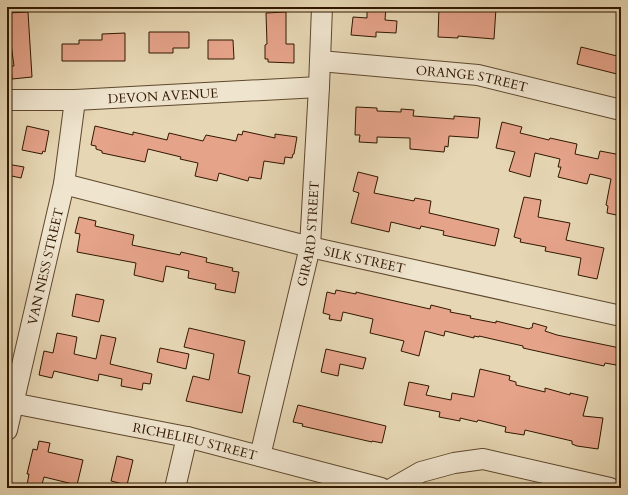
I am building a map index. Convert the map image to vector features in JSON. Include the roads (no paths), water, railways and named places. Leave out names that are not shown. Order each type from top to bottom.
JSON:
[{"type":"street","name":"GIRARD STREET","points":[[260,456],[310,247],[322,7]]},
{"type":"street","name":"ORANGE STREET","points":[[320,61],[478,75],[621,110]]},
{"type":"street","name":"DEVON AVENUE","points":[[7,100],[75,100],[319,87]]},
{"type":"street","name":"VAN NESS STREET","points":[[7,430],[10,402],[64,184],[75,100]]},
{"type":"street","name":"SILK STREET","points":[[64,184],[310,247],[621,316]]},
{"type":"street","name":"RICHELIEU STREET","points":[[10,402],[187,437],[381,488]]},
{"type":"street","points":[[175,488],[187,437]]},
{"type":"street","points":[[393,488],[421,472],[454,463],[484,459],[610,488]]}]
